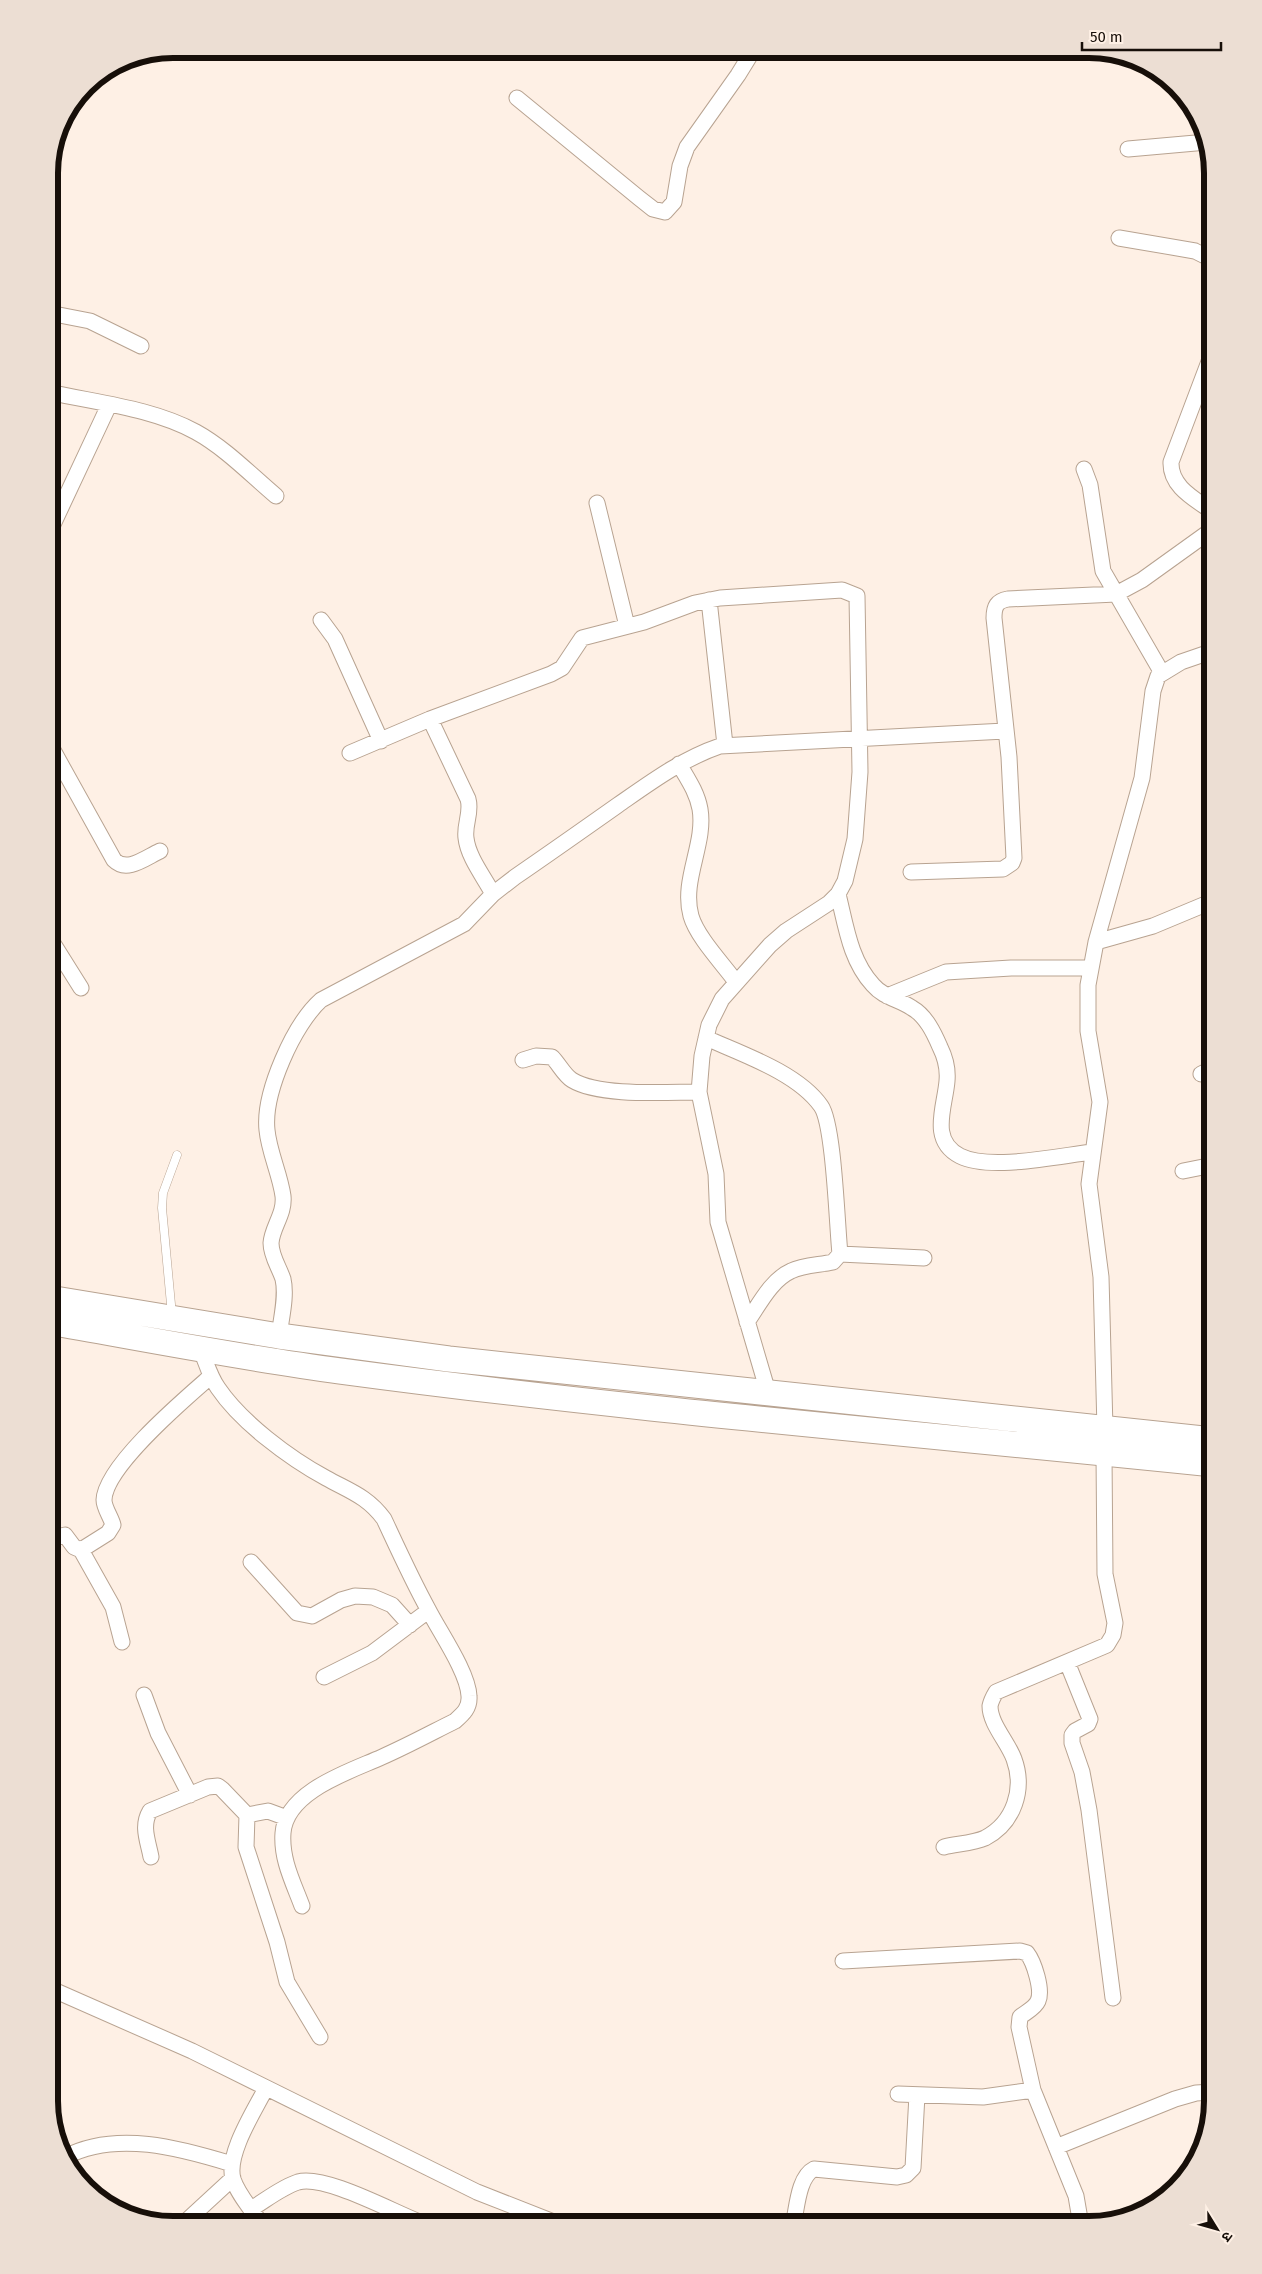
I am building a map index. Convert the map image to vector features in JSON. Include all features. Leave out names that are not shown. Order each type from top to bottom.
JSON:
[{"type":"highway","points":[[57,1299],[280,1336],[449,1359],[1204,1439]]},
{"type":"highway","points":[[57,1324],[201,1350],[478,1388],[1204,1463]]},
{"type":"street","points":[[517,98],[638,198],[653,209],[666,212],[674,202],[680,166],[687,147],[748,58]]},
{"type":"street","points":[[1128,149],[1201,143]]},
{"type":"street","points":[[1119,238],[1195,251],[1204,256]]},
{"type":"street","points":[[58,315],[90,321],[141,346]]},
{"type":"street","points":[[1204,375],[1171,462],[1171,470],[1179,486],[1204,505]]},
{"type":"street","points":[[58,394],[151,414],[196,432],[224,451],[276,496]]},
{"type":"street","points":[[58,513],[109,406]]},
{"type":"street","points":[[1084,469],[1091,493],[1098,556],[1102,571],[1162,673]]},
{"type":"street","points":[[597,503],[627,626]]},
{"type":"street","points":[[911,872],[1004,869],[1012,863],[1014,852],[994,618],[996,604],[1000,600],[1008,599],[1116,594],[1142,580],[1204,536]]},
{"type":"street","points":[[350,753],[430,719],[551,674],[562,668],[582,638],[627,626],[708,600],[842,590],[857,596],[860,738],[855,839],[850,864],[838,894],[786,931],[722,999],[709,1025],[702,1056],[699,1092],[716,1174],[718,1222],[768,1392]]},
{"type":"street","points":[[708,600],[725,745]]},
{"type":"street","points":[[321,620],[335,639],[381,741]]},
{"type":"street","points":[[1105,1429],[1101,1277],[1089,1184],[1100,1102],[1086,1008],[1091,968],[1096,942],[1142,778],[1153,691],[1158,676],[1181,662],[1204,654]]},
{"type":"street","points":[[430,719],[468,799],[470,807],[465,836],[469,848],[493,894]]},
{"type":"street","points":[[280,1336],[283,1281],[272,1250],[271,1240],[282,1211],[284,1197],[267,1131],[266,1114],[269,1099],[292,1040],[309,1011],[321,1000],[464,924],[493,894],[679,764],[707,750],[725,745],[1005,731]]},
{"type":"street","points":[[58,760],[105,845],[120,865],[126,866],[160,851]]},
{"type":"street","points":[[679,764],[693,788],[700,811],[700,826],[690,882],[690,913],[698,930],[736,982]]},
{"type":"street","points":[[838,894],[853,953],[874,987],[920,1013],[942,1050],[947,1080],[943,1099],[942,1134],[950,1149],[960,1156],[983,1164],[1092,1152]]},
{"type":"street","points":[[1096,942],[1153,926],[1204,904]]},
{"type":"street","points":[[58,951],[81,988]]},
{"type":"street","points":[[887,996],[946,972],[1011,968],[1091,968]]},
{"type":"street","points":[[706,1038],[773,1068],[812,1096],[822,1107],[829,1130],[840,1254],[833,1262],[800,1268],[785,1274],[771,1288],[747,1322]]},
{"type":"street","points":[[523,1060],[536,1056],[552,1057],[571,1079],[582,1085],[623,1091],[699,1092]]},
{"type":"street","points":[[1183,1171],[1204,1167]]},
{"type":"street","points":[[840,1254],[924,1258]]},
{"type":"street","points":[[201,1350],[218,1388],[257,1429],[324,1477],[365,1498],[374,1506],[384,1519],[428,1611],[465,1680],[469,1695],[468,1706],[455,1722],[326,1781],[304,1797],[287,1818],[282,1831],[283,1853],[302,1906]]},
{"type":"street","points":[[81,1550],[112,1529],[113,1525],[104,1498],[110,1482],[129,1456],[157,1423],[212,1376]]},
{"type":"street","points":[[944,1847],[984,1838],[1006,1822],[1015,1806],[1018,1775],[1014,1758],[992,1714],[991,1700],[996,1692],[1107,1645],[1114,1629],[1115,1624],[1105,1574],[1104,1454]]},
{"type":"street","points":[[57,1538],[65,1536],[74,1547],[81,1550],[113,1607],[122,1642]]},
{"type":"street","points":[[251,1562],[297,1612],[305,1616],[312,1616],[341,1600],[355,1596],[373,1597],[392,1605],[410,1625]]},
{"type":"street","points":[[324,1677],[372,1653],[428,1611]]},
{"type":"street","points":[[1067,1662],[1090,1719],[1088,1724],[1075,1730],[1072,1735],[1072,1743],[1082,1772],[1089,1810],[1113,1998]]},
{"type":"street","points":[[144,1695],[158,1733],[190,1795]]},
{"type":"street","points":[[151,1857],[145,1828],[145,1819],[150,1811],[208,1786],[218,1786],[248,1815],[246,1847],[277,1942],[287,1982],[320,2037]]},
{"type":"street","points":[[248,1815],[268,1811],[287,1818]]},
{"type":"street","points":[[843,1960],[1020,1951],[1027,1953],[1034,1966],[1040,1996],[1037,2004],[1020,2017],[1019,2027],[1033,2090],[1076,2196],[1079,2216]]},
{"type":"street","points":[[57,1992],[192,2051],[477,2192],[538,2216]]},
{"type":"street","points":[[256,2216],[233,2171],[235,2150],[266,2088]]},
{"type":"street","points":[[898,2094],[983,2097],[1033,2090]]},
{"type":"street","points":[[1056,2147],[1175,2099],[1204,2093]]},
{"type":"street","points":[[795,2216],[802,2184],[809,2171],[814,2169],[897,2178],[910,2172],[914,2168],[917,2095]]},
{"type":"street","points":[[70,2154],[84,2147],[142,2144],[183,2149],[233,2171]]},
{"type":"street","points":[[190,2216],[233,2171]]},
{"type":"street","points":[[251,2209],[294,2184],[312,2181],[348,2192],[405,2216]]},
{"type":"lane","points":[[173,1319],[162,1208],[163,1193],[177,1155]]}]
